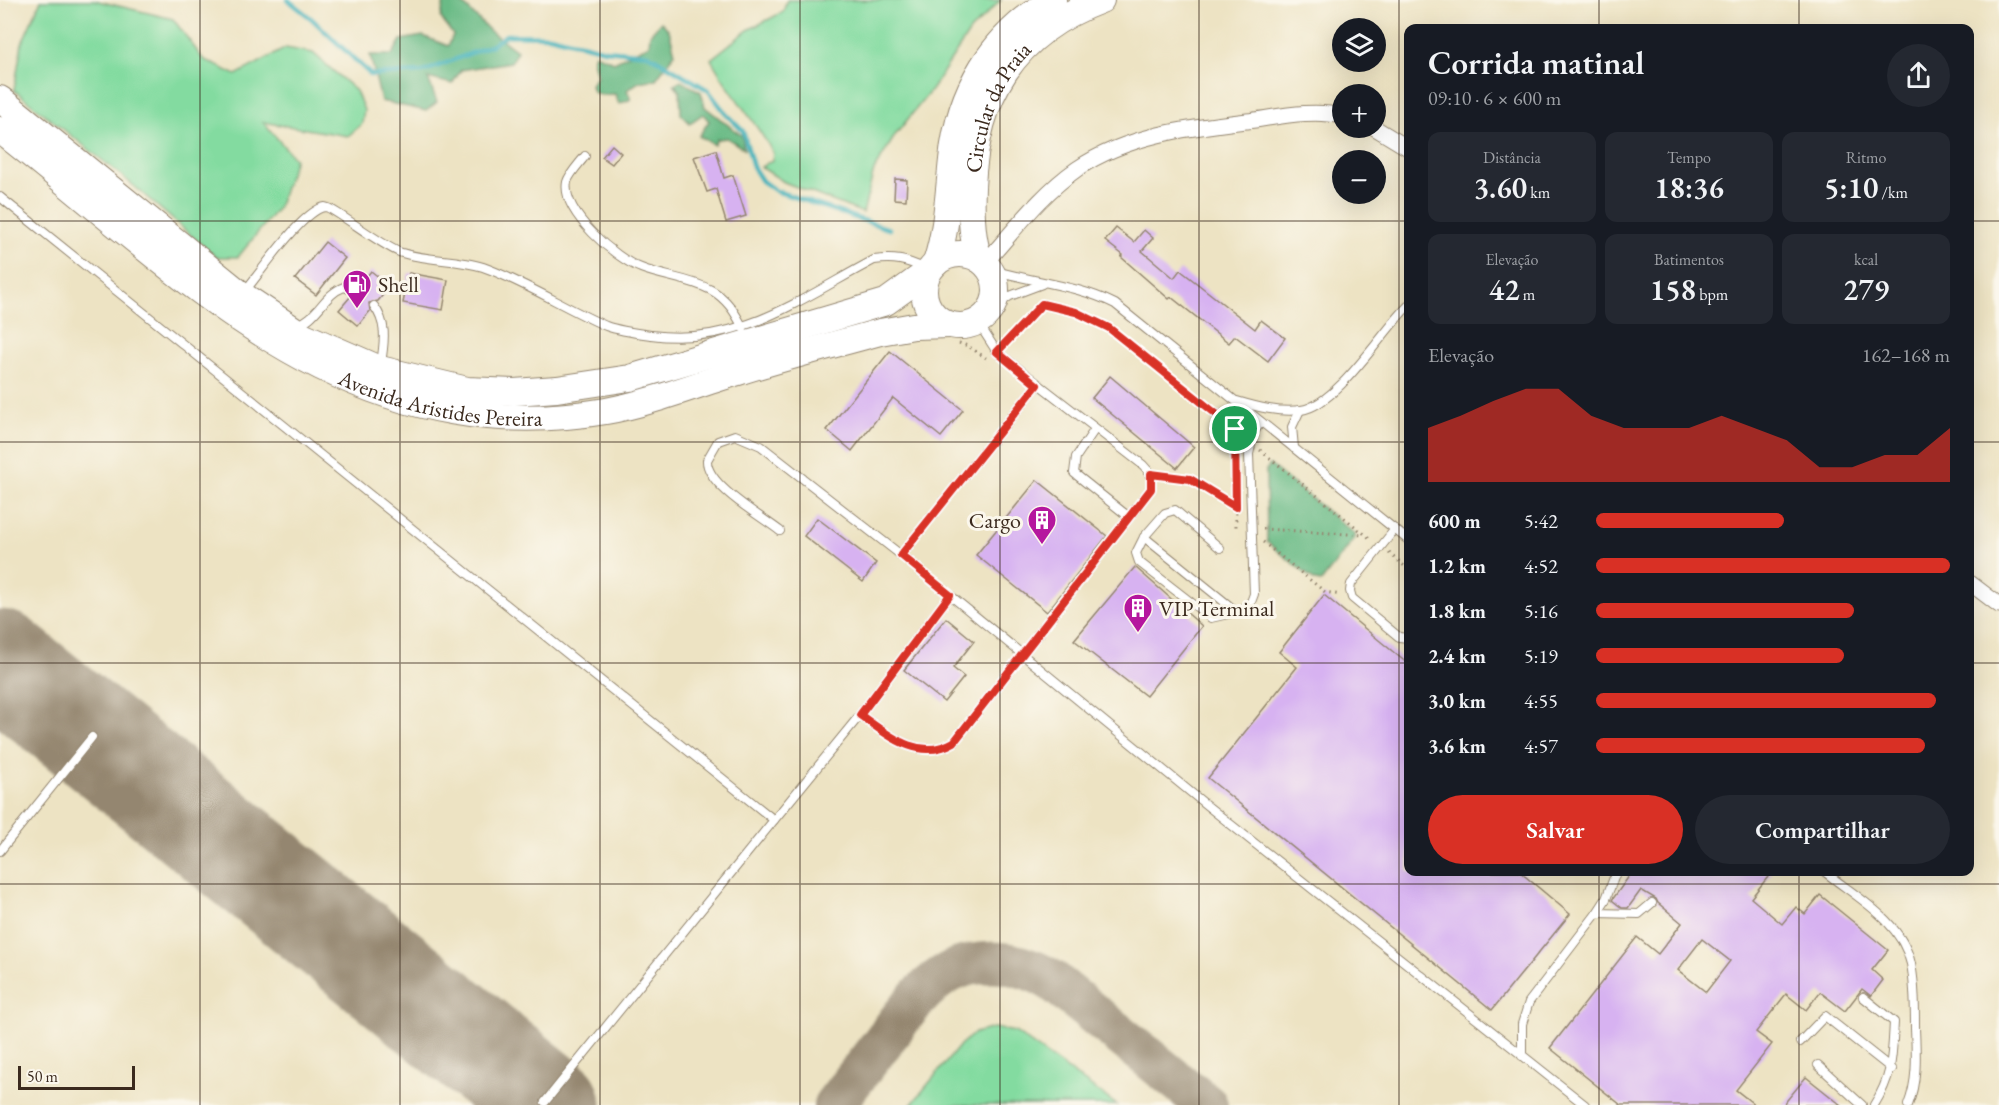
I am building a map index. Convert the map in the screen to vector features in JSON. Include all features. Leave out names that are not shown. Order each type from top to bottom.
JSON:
[{"type":"highway","name":"Circular da Praia","points":[[933,267],[946,228],[957,125],[966,94],[981,65],[997,45],[1018,24],[1053,0]]},
{"type":"highway","name":"Circular da Praia","points":[[985,264],[974,234],[973,162],[979,128],[987,102],[1007,67],[1031,40],[1070,13],[1101,0]]},
{"type":"highway","name":"Avenida Aristides Pereira","points":[[0,99],[242,295],[289,326],[338,352],[380,369],[467,390],[514,392],[557,389],[630,378],[886,302],[933,267]]},
{"type":"highway","name":"Avenida Aristides Pereira","points":[[0,130],[194,287],[248,325],[293,354],[358,386],[415,405],[483,416],[528,417],[608,411],[880,332],[914,326],[952,333]]},
{"type":"highway","points":[[962,254],[985,264],[996,290],[983,315],[952,333],[928,306],[924,288],[933,267],[953,255],[962,254]]},
{"type":"street","points":[[985,264],[1050,191],[1098,156],[1155,135],[1186,128],[1305,114],[1332,115]]},
{"type":"street","points":[[1386,135],[1404,146]]},
{"type":"street","points":[[1974,585],[1999,605]]},
{"type":"lane","points":[[585,156],[567,180],[567,190],[576,213],[598,238],[631,264],[711,290],[725,300],[743,328]]},
{"type":"lane","points":[[0,197],[774,820]]},
{"type":"lane","points":[[242,295],[308,214],[326,207],[334,209],[365,234],[400,252],[432,260],[482,267],[609,327],[680,339],[743,328],[874,260],[889,258],[907,260],[933,267]]},
{"type":"lane","points":[[985,264],[1046,283],[1094,293],[1115,304],[1404,537]]},
{"type":"lane","points":[[860,715],[896,741],[911,747],[942,749],[954,742],[1151,489],[1151,474],[1143,465],[997,352],[983,315],[1016,292],[1046,283]]},
{"type":"lane","points":[[289,326],[305,322],[332,291],[344,287],[355,291]]},
{"type":"lane","points":[[374,306],[382,317],[385,335],[380,369]]},
{"type":"lane","points":[[1233,400],[1257,407],[1300,410],[1320,403],[1334,392],[1404,311]]},
{"type":"lane","points":[[901,555],[1037,385]]},
{"type":"lane","points":[[1294,448],[1292,427],[1300,410]]},
{"type":"lane","points":[[1220,548],[1175,510],[1165,513],[1144,537],[1136,553],[1139,562],[1204,615],[1219,618],[1237,612],[1251,602],[1254,594],[1251,442],[1261,422]]},
{"type":"lane","points":[[1095,429],[1076,457],[1074,473],[1129,518]]},
{"type":"lane","points":[[780,531],[709,474],[707,460],[718,441],[735,435],[761,446],[901,555],[1196,797],[1585,1105]]},
{"type":"lane","points":[[1395,529],[1351,584],[1350,591],[1352,598],[1399,637],[1404,638]]},
{"type":"lane","points":[[1144,537],[1237,612]]},
{"type":"lane","points":[[545,1102],[860,715],[950,595]]},
{"type":"lane","points":[[0,851],[92,737]]},
{"type":"lane","points":[[1522,1056],[1522,1024],[1529,1002],[1597,914],[1606,899],[1615,876]]},
{"type":"lane","points":[[1830,876],[1890,924],[1903,942],[1910,961],[1914,982],[1916,1064],[1915,1082],[1908,1105]]},
{"type":"lane","points":[[1597,914],[1638,914],[1652,903]]},
{"type":"lane","points":[[1863,997],[1894,1022],[1892,1069],[1885,1088],[1874,1105]]},
{"type":"lane","points":[[1800,1042],[1825,1016],[1892,1069]]},
{"type":"lane","points":[[1818,1065],[1862,1105]]},
{"type":"path","points":[[952,333],[989,360],[1042,304],[1076,312],[1109,328],[1251,442]]},
{"type":"path","points":[[1235,429],[1236,531]]},
{"type":"path","points":[[1259,460],[1259,449],[1404,566]]},
{"type":"path","points":[[1151,474],[1190,479],[1236,507]]},
{"type":"path","points":[[1261,520],[1261,540],[1325,592]]},
{"type":"path","points":[[1261,529],[1366,535]]},
{"type":"green space","points":[[41,0],[94,0],[173,19],[203,59],[236,75],[286,48],[313,53],[356,91],[364,110],[362,124],[348,136],[263,122],[295,159],[278,208],[238,257],[216,257],[127,180],[14,90],[22,43]]},
{"type":"green space","points":[[459,0],[490,31],[517,51],[511,62],[461,70],[452,84],[428,78],[437,102],[426,111],[381,101],[370,55],[392,55],[401,40],[423,36],[448,46],[453,35],[441,18],[444,1]]},
{"type":"green space","points":[[787,0],[1001,0],[970,31],[932,89],[896,134],[874,170],[863,213],[784,182],[761,167],[772,160],[773,153],[711,59],[748,30],[783,12]]},
{"type":"green space","points":[[661,22],[669,30],[675,53],[656,79],[639,82],[627,90],[631,99],[619,104],[615,94],[601,95],[593,92],[591,85],[597,76],[593,60],[595,54],[614,62],[649,45],[650,34]]},
{"type":"green space","points":[[681,81],[701,92],[705,107],[742,136],[744,149],[727,138],[717,139],[714,145],[699,136],[709,121],[703,114],[690,123],[681,114],[680,91],[674,84]]},
{"type":"green space","points":[[1270,465],[1355,534],[1355,538],[1321,582],[1315,581],[1267,542],[1266,470]]},
{"type":"green space","points":[[994,1028],[1015,1032],[1117,1105],[911,1105],[961,1044],[975,1033]]},
{"type":"building","points":[[612,145],[621,153],[612,164],[602,157]]},
{"type":"building","points":[[716,150],[724,178],[733,175],[746,216],[726,222],[716,189],[707,192],[694,157]]},
{"type":"building","points":[[895,179],[907,180],[906,200],[894,199]]},
{"type":"building","points":[[1116,228],[1134,242],[1144,230],[1153,238],[1142,251],[1174,278],[1180,270],[1255,329],[1261,320],[1285,338],[1268,361],[1235,336],[1229,343],[1171,297],[1169,299],[1121,257],[1123,255],[1105,241]]},
{"type":"building","points":[[325,242],[345,258],[316,295],[295,279]]},
{"type":"building","points":[[371,271],[390,286],[378,301],[369,303],[370,311],[358,326],[339,310],[351,296],[359,295],[359,286]]},
{"type":"building","points":[[409,273],[448,280],[443,310],[403,303]]},
{"type":"building","points":[[890,351],[963,410],[941,437],[893,398],[852,451],[827,430]]},
{"type":"building","points":[[1110,376],[1194,447],[1177,468],[1092,398]]},
{"type":"building","name":"Cargo","points":[[1037,480],[1107,536],[1047,612],[976,555]]},
{"type":"building","points":[[817,518],[876,563],[863,582],[804,536]]},
{"type":"building","name":"VIP Terminal","points":[[1135,567],[1202,626],[1146,696],[1074,640]]},
{"type":"building","points":[[1324,595],[1404,661],[1404,876],[1525,876],[1570,914],[1492,1010],[1208,778],[1297,667],[1279,652]]},
{"type":"building","points":[[946,618],[974,641],[953,668],[964,677],[944,702],[904,670]]},
{"type":"building","points":[[1629,876],[1769,876],[1751,898],[1782,924],[1796,907],[1805,914],[1820,895],[1888,950],[1872,970],[1883,980],[1871,996],[1862,989],[1845,1011],[1820,992],[1806,1010],[1786,994],[1756,1032],[1772,1044],[1736,1090],[1755,1105],[1621,1105],[1550,1048],[1637,937],[1658,954],[1682,923],[1656,899],[1641,890],[1628,908],[1622,908],[1612,900]],"holes":[[[1702,939],[1730,961],[1706,992],[1678,970]]]},
{"type":"building","points":[[1806,1077],[1841,1105],[1783,1105]]},
{"type":"waterway","points":[[288,0],[312,19],[371,75],[423,72],[492,45],[506,35],[550,36],[605,50],[648,54],[708,90],[743,131],[753,167],[762,181],[776,191],[889,229]]},
{"type":"taxiway","points":[[834,1105],[923,992],[959,968],[991,963],[1024,968],[1054,982],[1207,1105]]},
{"type":"runway","points":[[0,662],[549,1105]]},
{"type":"place","name":"Shell","points":[[357,310]]},
{"type":"place","name":"Cargo","points":[[1042,546]]},
{"type":"place","name":"VIP Terminal","points":[[1138,634]]},
{"type":"route","points":[[1042,304],[1076,312],[1109,328],[1235,429],[1236,507],[1190,479],[1151,474],[1151,489],[954,742],[942,749],[928,750],[911,747],[896,741],[860,715],[950,595],[901,555],[1037,385],[997,352],[1042,304]]}]
